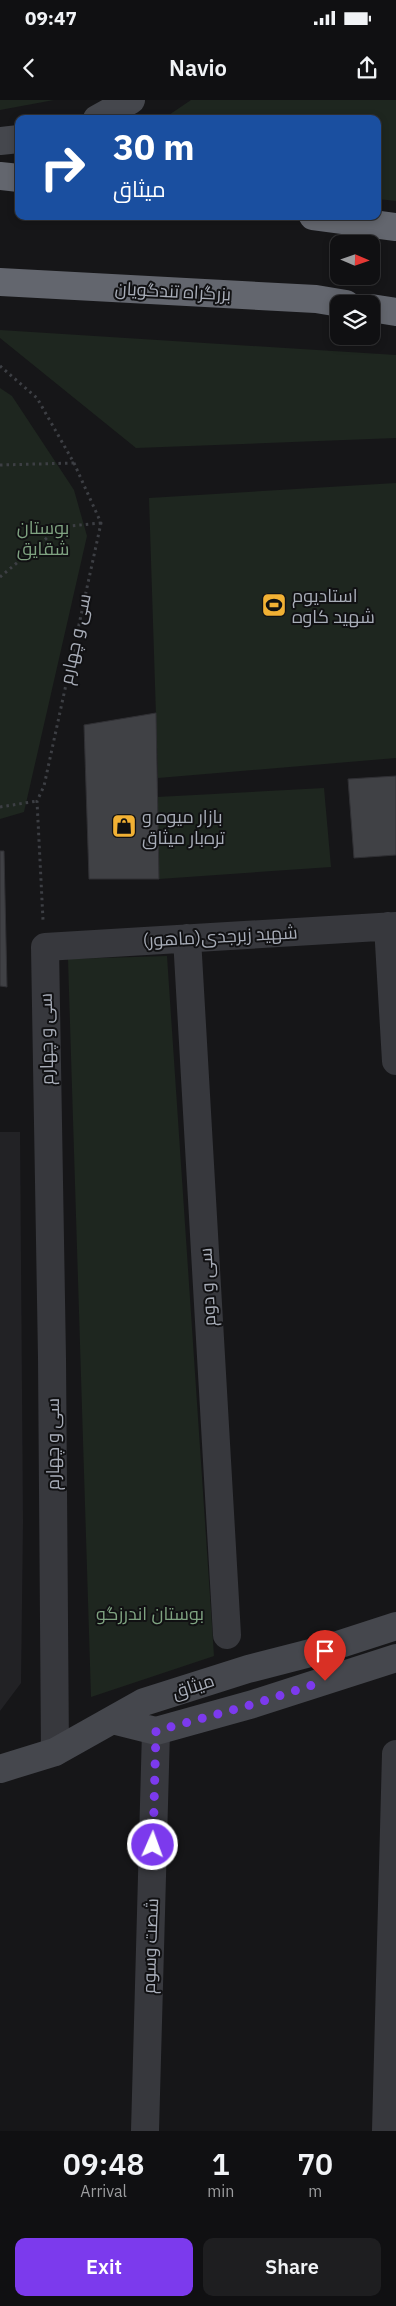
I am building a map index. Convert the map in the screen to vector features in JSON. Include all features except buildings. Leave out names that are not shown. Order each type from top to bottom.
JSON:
[{"type":"highway","points":[[0,176],[15,178]]},
{"type":"highway","points":[[343,220],[396,227]]},
{"type":"highway","name":"بزرگراه تندگویان","points":[[0,282],[316,299],[330,301]]},
{"type":"highway","points":[[380,309],[396,312]]},
{"type":"street","points":[[104,115],[131,100]]},
{"type":"street","points":[[0,141],[15,139]]},
{"type":"street","points":[[392,926],[396,1061]]},
{"type":"street","name":"شهید زبرجدی(ماهور)","points":[[44,947],[392,926]]},
{"type":"street","name":"سی و دوم","points":[[187,938],[227,1635]]},
{"type":"street","name":"سی و چهارم","points":[[44,947],[52,1348],[55,1752]]},
{"type":"street","name":"میثاق","points":[[0,1770],[55,1752],[144,1702],[248,1669],[394,1634]]},
{"type":"street","name":"میثاق","points":[[156,1731],[254,1704],[396,1658]]},
{"type":"street","points":[[112,1720],[156,1731]]},
{"type":"street","name":"شصت وسوم","points":[[145,2131],[156,1731]]},
{"type":"street","points":[[386,2131],[396,1754]]},
{"type":"path","points":[[0,366],[37,398],[74,463],[101,523],[60,527],[0,577]]},
{"type":"path","points":[[0,465],[74,463]]},
{"type":"path","name":"سی و چهارم","points":[[44,947],[37,801],[44,786],[101,523]]},
{"type":"path","points":[[0,807],[37,801]]},
{"type":"shaded area","points":[[0,1132],[20,1132],[23,1522],[21,1683],[0,1711]]},
{"type":"green space","points":[[0,100],[54,100],[0,110]]},
{"type":"green space","points":[[191,100],[396,100],[396,201],[381,199],[381,115],[169,115]]},
{"type":"green space","points":[[0,330],[396,355],[396,438],[136,448],[0,338]]},
{"type":"green space","name":"بوستان شقایق","points":[[0,388],[12,396],[74,490],[87,536],[24,812],[0,819]]},
{"type":"green space","name":"استادیوم شهید کاوه","points":[[396,483],[396,758],[158,778],[149,498]]},
{"type":"green space","points":[[324,788],[331,867],[159,879],[157,797]]},
{"type":"green space","name":"بوستان اندرزگو","points":[[167,956],[214,1656],[91,1697],[68,959]]},
{"type":"place","name":"استادیوم شهید کاوه","points":[[274,605]]},
{"type":"place","name":"بازار میوه و تره‌بار میثاق","points":[[124,826]]},
{"type":"route","points":[[153,1845],[156,1731],[254,1704],[325,1681]]}]
